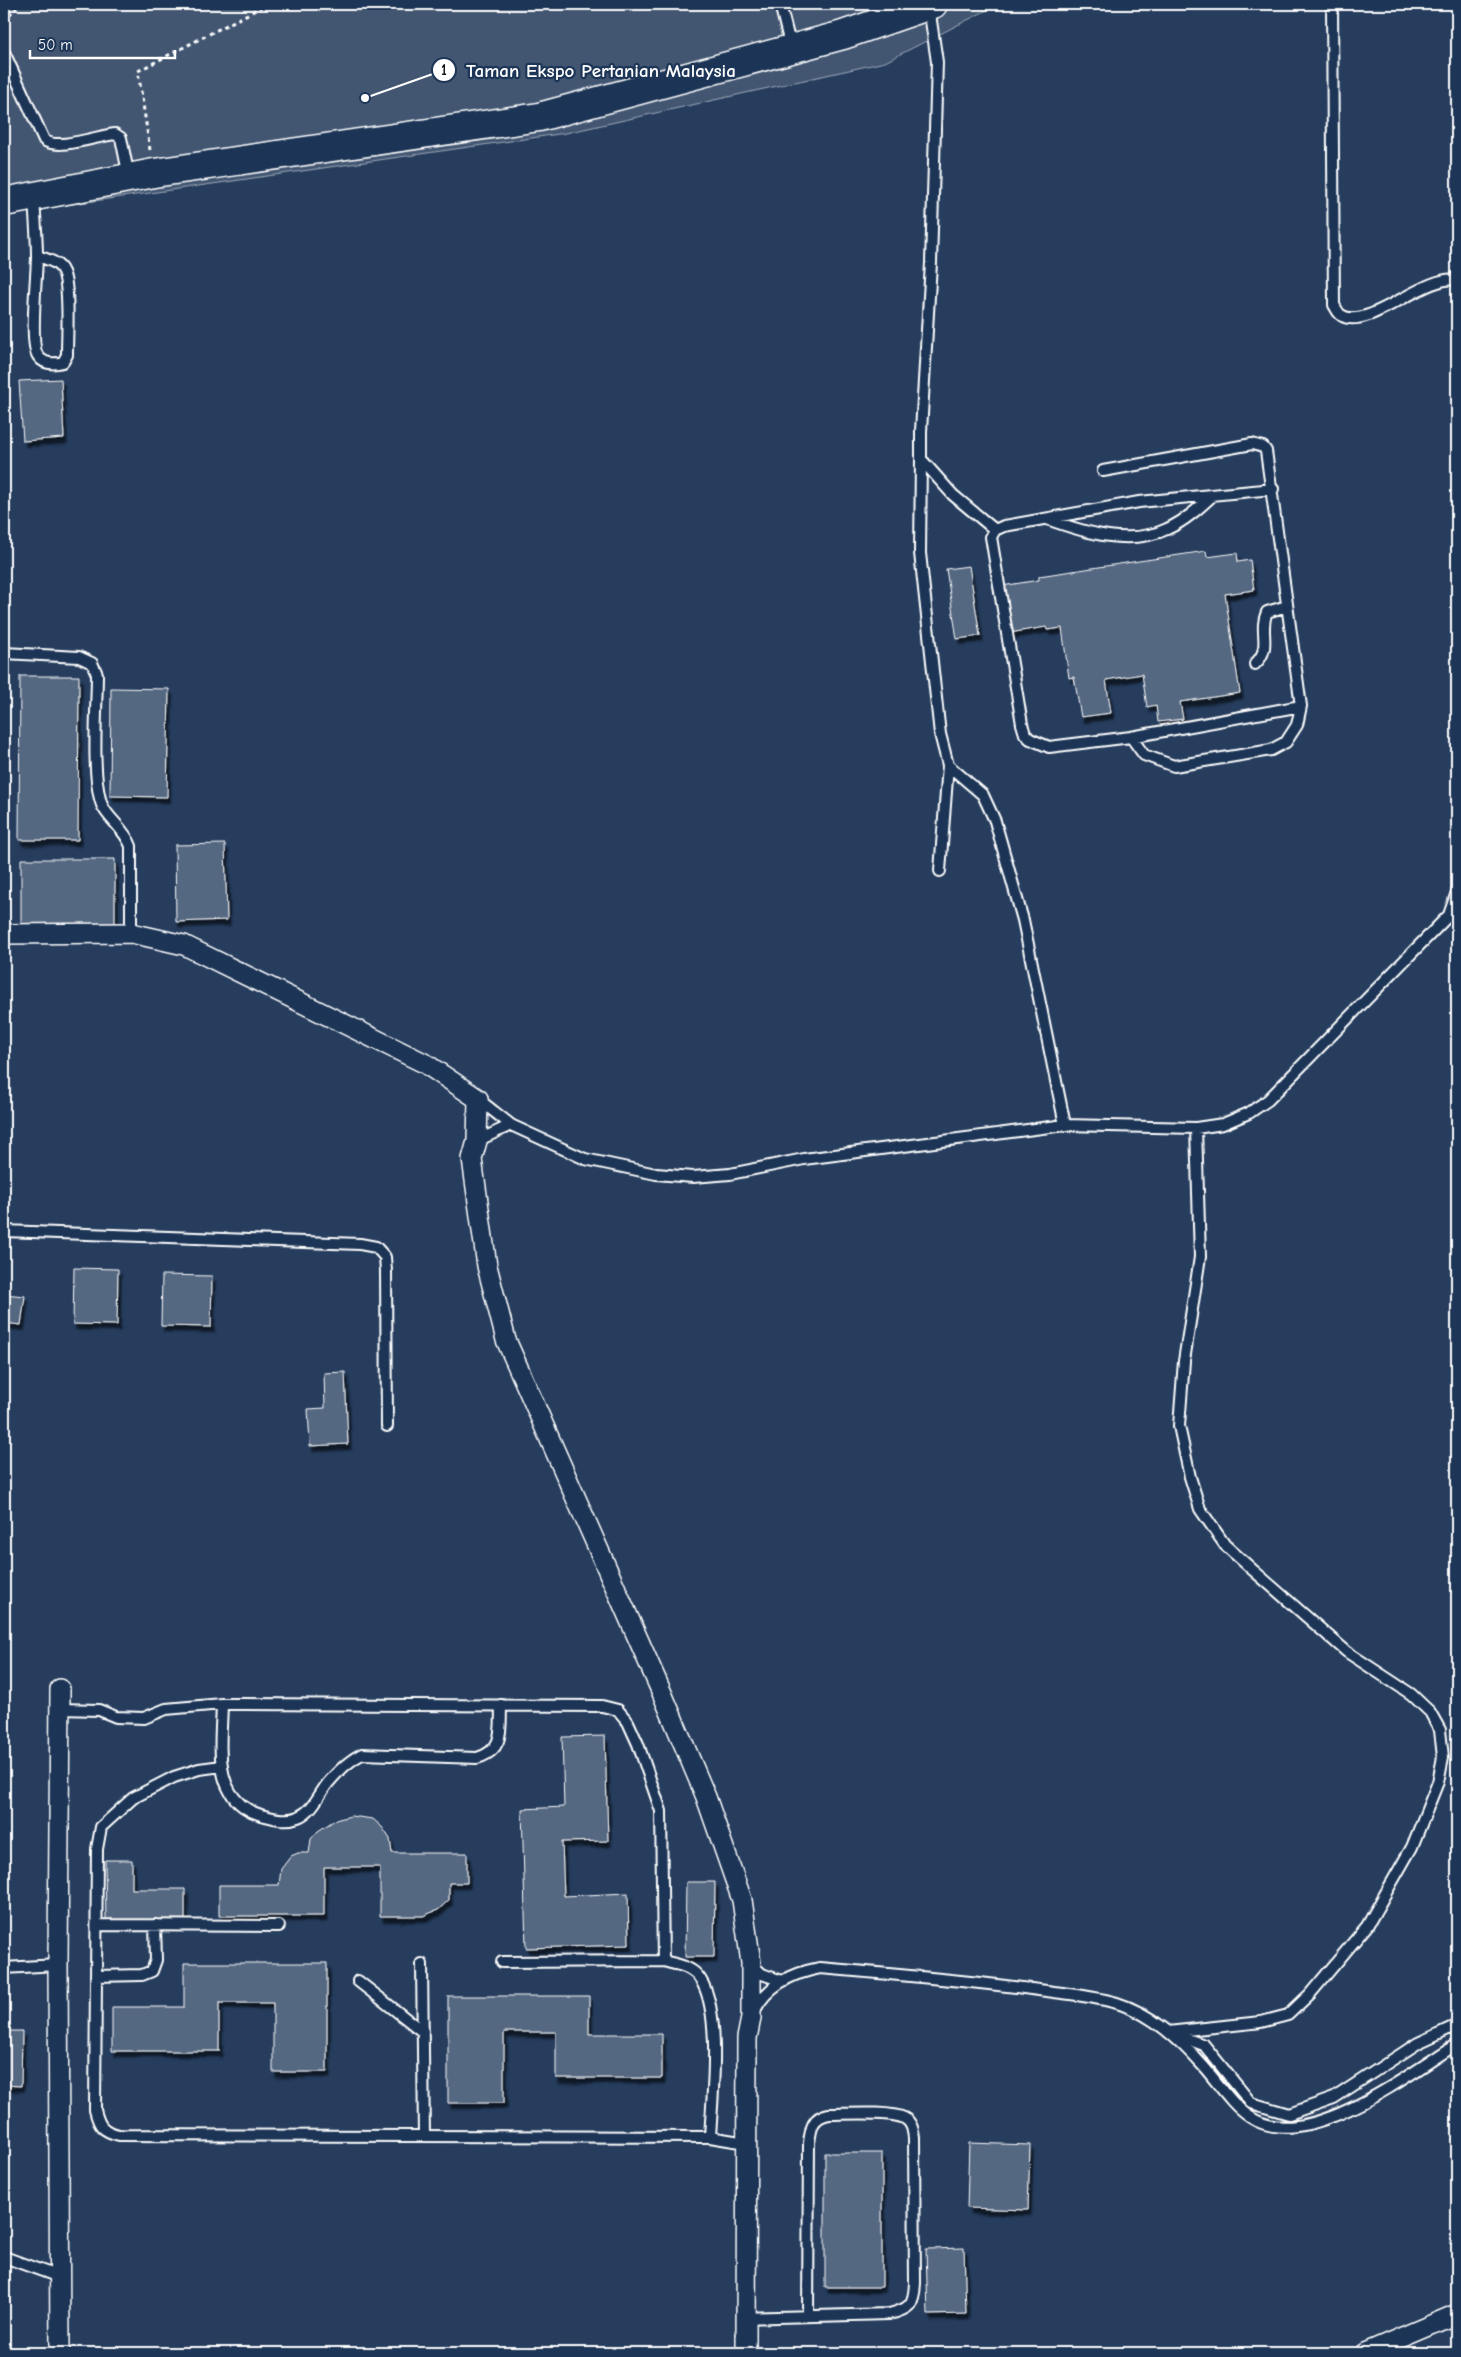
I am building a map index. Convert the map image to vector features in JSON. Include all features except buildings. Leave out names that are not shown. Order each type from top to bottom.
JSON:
[{"type":"street","points":[[4,202],[142,176],[539,117],[843,35],[931,5]]},
{"type":"street","points":[[4,934],[131,933],[184,945],[426,1064],[478,1099],[477,1141],[472,1159],[487,1266],[506,1340],[706,1797],[742,1900],[750,1963],[751,2018],[747,2038],[744,2318],[746,2353]]},
{"type":"street","points":[[60,1689],[58,1966],[60,2353]]},
{"type":"street","points":[[1365,2353],[1457,2314]]},
{"type":"lane","points":[[780,4],[792,49]]},
{"type":"lane","points":[[1332,4],[1334,305],[1341,315],[1353,319],[1373,312],[1434,283],[1451,279],[1457,280]]},
{"type":"lane","points":[[931,5],[937,62],[931,263],[921,421],[920,553],[940,734],[948,766],[940,871]]},
{"type":"lane","points":[[4,52],[44,140],[48,144],[58,145],[115,134],[121,138],[142,176]]},
{"type":"lane","points":[[34,196],[37,256],[34,307],[36,348],[38,356],[44,362],[55,364],[63,362],[67,355],[66,284],[63,270],[51,260],[37,256]]},
{"type":"lane","points":[[1102,471],[1257,445],[1263,447],[1268,456],[1273,489],[1301,706],[1298,725],[1286,742],[1271,750],[1174,766],[1144,755],[1131,737]]},
{"type":"lane","points":[[921,459],[953,495],[995,530]]},
{"type":"lane","points":[[1273,489],[1139,502],[1004,526],[995,530],[991,537],[1025,734],[1030,739],[1049,746],[1131,737],[1301,706]]},
{"type":"lane","points":[[1046,519],[1102,536],[1133,537],[1166,530],[1189,516],[1213,495]]},
{"type":"lane","points":[[1256,664],[1263,657],[1266,646],[1263,622],[1267,612],[1287,606]]},
{"type":"lane","points":[[4,653],[79,657],[92,663],[97,674],[98,788],[103,807],[126,834],[130,846],[131,933]]},
{"type":"lane","points":[[948,766],[983,795],[995,822],[1023,920],[1065,1125]]},
{"type":"lane","points":[[478,1099],[511,1125],[585,1159],[656,1174],[693,1177],[730,1174],[804,1159],[1065,1125],[1196,1128],[1223,1124],[1249,1113],[1268,1100],[1449,915],[1457,892]]},
{"type":"lane","points":[[477,1141],[511,1125]]},
{"type":"lane","points":[[1168,2032],[1261,2022],[1288,2015],[1310,1994],[1367,1926],[1412,1847],[1438,1782],[1443,1757],[1440,1730],[1430,1712],[1411,1694],[1347,1652],[1254,1571],[1225,1545],[1200,1508],[1190,1477],[1179,1426],[1184,1361],[1200,1257],[1196,1128]]},
{"type":"lane","points":[[4,1230],[296,1240],[360,1244],[376,1247],[385,1257],[386,1271],[387,1426]]},
{"type":"lane","points":[[222,1704],[222,1766],[226,1786],[236,1802],[252,1812],[279,1820],[299,1817],[313,1805],[328,1783],[349,1760],[362,1754],[477,1758],[489,1754],[499,1742],[501,1705]]},
{"type":"lane","points":[[60,1709],[99,1710],[116,1717],[144,1718],[166,1709],[222,1704],[602,1706],[618,1710],[628,1722],[638,1744],[661,1811],[663,1961]]},
{"type":"lane","points":[[222,1766],[199,1769],[150,1788],[133,1798],[102,1827],[97,1849],[95,2110],[98,2125],[105,2132],[119,2135],[710,2138],[746,2143]]},
{"type":"lane","points":[[97,1925],[279,1926]]},
{"type":"lane","points":[[96,1976],[142,1975],[152,1971],[156,1960],[155,1925]]},
{"type":"lane","points":[[502,1962],[663,1961],[682,1965],[698,1975],[705,1992],[712,2020],[715,2048],[710,2138]]},
{"type":"lane","points":[[750,1963],[762,1974],[782,1981]]},
{"type":"lane","points":[[422,1964],[424,2136]]},
{"type":"lane","points":[[4,1968],[58,1966]]},
{"type":"lane","points":[[751,2018],[761,1998],[782,1981],[798,1972],[820,1968],[963,1980],[1116,2003],[1143,2013],[1168,2032],[1185,2046],[1250,2117],[1270,2126],[1300,2127],[1342,2114],[1457,2044]]},
{"type":"lane","points":[[358,1981],[423,2032]]},
{"type":"lane","points":[[1168,2032],[1204,2045],[1251,2103],[1289,2114],[1334,2098],[1418,2043],[1457,2025]]},
{"type":"lane","points":[[744,2318],[889,2314],[902,2311],[910,2306],[914,2295],[915,2283],[914,2138],[913,2126],[906,2118],[895,2115],[829,2114],[819,2116],[814,2121],[809,2143],[808,2316]]},
{"type":"lane","points":[[7,2258],[59,2277]]},
{"type":"path","points":[[4,21],[19,4]]},
{"type":"path","points":[[142,176],[138,71],[267,4]]},
{"type":"shaded area","points":[[4,4],[999,4],[885,62],[566,133],[4,214]]},
{"type":"place","name":"Taman Ekspo Pertanian Malaysia","points":[[365,98]]}]
